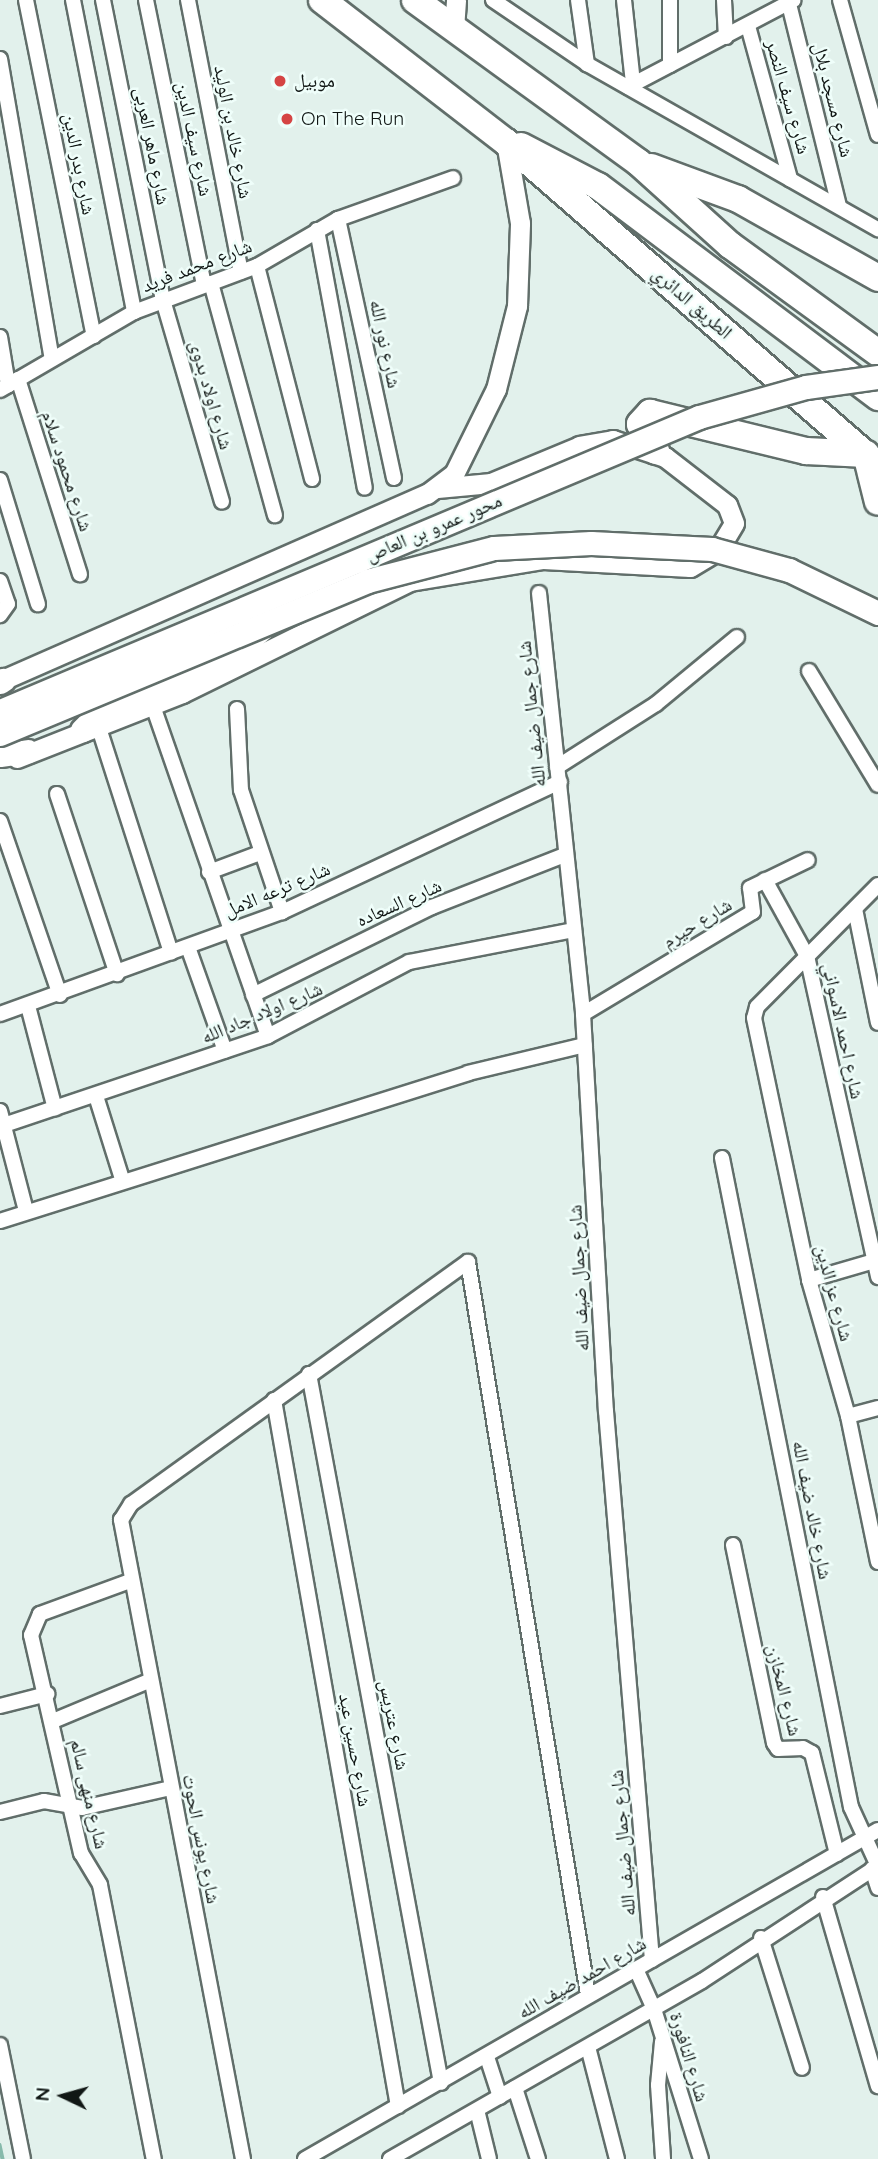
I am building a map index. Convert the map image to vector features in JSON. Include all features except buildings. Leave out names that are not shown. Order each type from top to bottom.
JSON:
[{"type":"highway","name":"الطريق الدائري","points":[[322,0],[506,142],[872,459]]},
{"type":"highway","points":[[415,0],[638,162],[730,245],[878,353]]},
{"type":"highway","name":"الطريق الدائري","points":[[506,142],[577,172],[878,397]]},
{"type":"highway","points":[[638,162],[738,200],[872,273]]},
{"type":"highway","points":[[656,451],[640,424],[650,413],[806,451],[872,459],[878,502]]},
{"type":"main road","name":"محور عمرو بن العاص","points":[[0,711],[699,417],[806,387],[878,377]]},
{"type":"main road","name":"محور عمرو بن العاص","points":[[0,734],[367,580],[432,561],[494,548],[592,543],[684,546],[743,555],[807,578],[878,613]]},
{"type":"main road","points":[[90,727],[101,712],[238,649],[271,622]]},
{"type":"main road","points":[[0,755],[28,751]]},
{"type":"street","name":"شارع بدر الدين","points":[[26,0],[94,336]]},
{"type":"street","points":[[73,0],[134,312]]},
{"type":"street","name":"شارع ماهر العربى","points":[[103,0],[163,300]]},
{"type":"street","name":"شارع سيف الدين","points":[[146,0],[208,284],[275,516]]},
{"type":"street","name":"شارع خالد بن الوليد","points":[[188,0],[242,272]]},
{"type":"street","points":[[454,29],[456,0]]},
{"type":"street","points":[[493,0],[587,64],[631,85],[878,229]]},
{"type":"street","points":[[578,0],[587,64]]},
{"type":"street","points":[[624,0],[631,85]]},
{"type":"street","points":[[670,0],[670,65]]},
{"type":"street","points":[[724,0],[726,37]]},
{"type":"street","points":[[840,0],[878,135]]},
{"type":"street","points":[[631,85],[748,26],[790,1]]},
{"type":"street","name":"شارع مسجد بلال","points":[[790,1],[839,206]]},
{"type":"street","name":"شارع سيف النصر","points":[[748,26],[790,179]]},
{"type":"street","points":[[0,60],[52,359]]},
{"type":"street","points":[[437,488],[467,455],[496,389],[515,320],[520,223],[506,142]]},
{"type":"street","name":"شارع محمد فريد","points":[[9,385],[134,312],[257,266],[338,219],[453,178]]},
{"type":"street","name":"شارع نور الله","points":[[338,219],[394,478]]},
{"type":"street","points":[[317,230],[365,488]]},
{"type":"street","points":[[257,266],[312,479]]},
{"type":"street","name":"شارع اولاد بدوى","points":[[163,300],[222,502]]},
{"type":"street","name":"شارع محمود سلام","points":[[0,337],[9,385],[80,574]]},
{"type":"street","points":[[0,765],[90,727],[153,706],[377,594],[432,575],[543,559],[679,568],[701,563],[733,528],[733,513],[656,451],[601,440],[491,483],[437,488],[1,681]]},
{"type":"street","points":[[0,480],[38,604]]},
{"type":"street","points":[[0,581],[8,604],[1,615]]},
{"type":"street","name":"شارع جمال ضيف الله","points":[[539,593],[583,1014],[606,1411],[652,1960]]},
{"type":"street","name":"شارع ترعه الامل","points":[[0,1014],[60,995],[282,912],[558,775],[656,704],[737,637]]},
{"type":"street","points":[[809,671],[878,785]]},
{"type":"street","points":[[153,706],[228,932],[268,1036]]},
{"type":"street","points":[[237,709],[239,779],[260,853],[282,912]]},
{"type":"street","points":[[90,727],[171,953]]},
{"type":"street","points":[[57,794],[117,974]]},
{"type":"street","points":[[0,821],[60,995]]},
{"type":"street","points":[[208,873],[260,853]]},
{"type":"street","name":"شارع السعاده","points":[[253,995],[422,911],[565,855]]},
{"type":"street","points":[[765,880],[808,860]]},
{"type":"street","name":"شارع احمد الاسواني","points":[[765,880],[807,956],[878,1277]]},
{"type":"street","name":"شارع حيرم","points":[[583,1014],[753,912],[749,890],[765,880]]},
{"type":"street","points":[[807,956],[878,885]]},
{"type":"street","points":[[855,909],[878,1023]]},
{"type":"street","name":"شارع اولاد جاد الله","points":[[2,1118],[55,1109],[268,1036],[409,962],[574,930]]},
{"type":"street","points":[[188,947],[225,1051]]},
{"type":"street","name":"شارع عز الدين","points":[[807,956],[757,1007],[755,1033],[809,1280],[848,1416],[878,1562]]},
{"type":"street","points":[[28,1006],[55,1109]]},
{"type":"street","points":[[0,1221],[122,1179],[468,1073],[584,1045]]},
{"type":"street","points":[[96,1096],[122,1179]]},
{"type":"street","points":[[2,1118],[26,1212]]},
{"type":"street","name":"شارع خالد ضيف الله","points":[[722,1158],[851,1807],[876,1867],[878,1888]]},
{"type":"street","points":[[809,1280],[874,1261]]},
{"type":"street","points":[[274,1400],[468,1262],[588,1996]]},
{"type":"street","name":"شارع عتريس","points":[[309,1374],[441,2083]]},
{"type":"street","name":"شارع يونس الحوت","points":[[243,2159],[121,1527],[131,1504],[274,1400]]},
{"type":"street","name":"شارع حسين عيد","points":[[274,1400],[398,2106]]},
{"type":"street","points":[[848,1416],[878,1408]]},
{"type":"street","name":"شارع المخازن","points":[[733,1545],[774,1743],[778,1749],[803,1748],[811,1753],[837,1854]]},
{"type":"street","name":"شارع منهى سالم","points":[[130,1581],[34,1618],[31,1635],[47,1694],[80,1853],[100,1885],[154,2159]]},
{"type":"street","points":[[53,1721],[150,1680]]},
{"type":"street","points":[[0,1706],[47,1694]]},
{"type":"street","points":[[0,1812],[44,1801],[70,1807],[171,1788]]},
{"type":"street","name":"شارع احمد ضيف الله","points":[[306,2159],[878,1830]]},
{"type":"street","points":[[390,2159],[406,2155],[477,2110],[654,2009],[823,1897],[876,1867]]},
{"type":"street","points":[[823,1897],[878,2086]]},
{"type":"street","points":[[761,1938],[802,2068]]},
{"type":"street","name":"شارع النافورة","points":[[636,1969],[654,2009],[701,2159]]},
{"type":"street","points":[[663,2039],[658,2085],[663,2159]]},
{"type":"street","points":[[0,2045],[23,2159]]},
{"type":"street","points":[[588,2047],[617,2159]]},
{"type":"street","points":[[487,2057],[500,2097]]},
{"type":"street","points":[[516,2088],[538,2159]]},
{"type":"street","points":[[477,2110],[489,2159]]},
{"type":"waterway","points":[[0,2145],[3,2159]]},
{"type":"place","name":"موبيل","points":[[280,81]]},
{"type":"place","name":"On The Run","points":[[287,119]]}]
